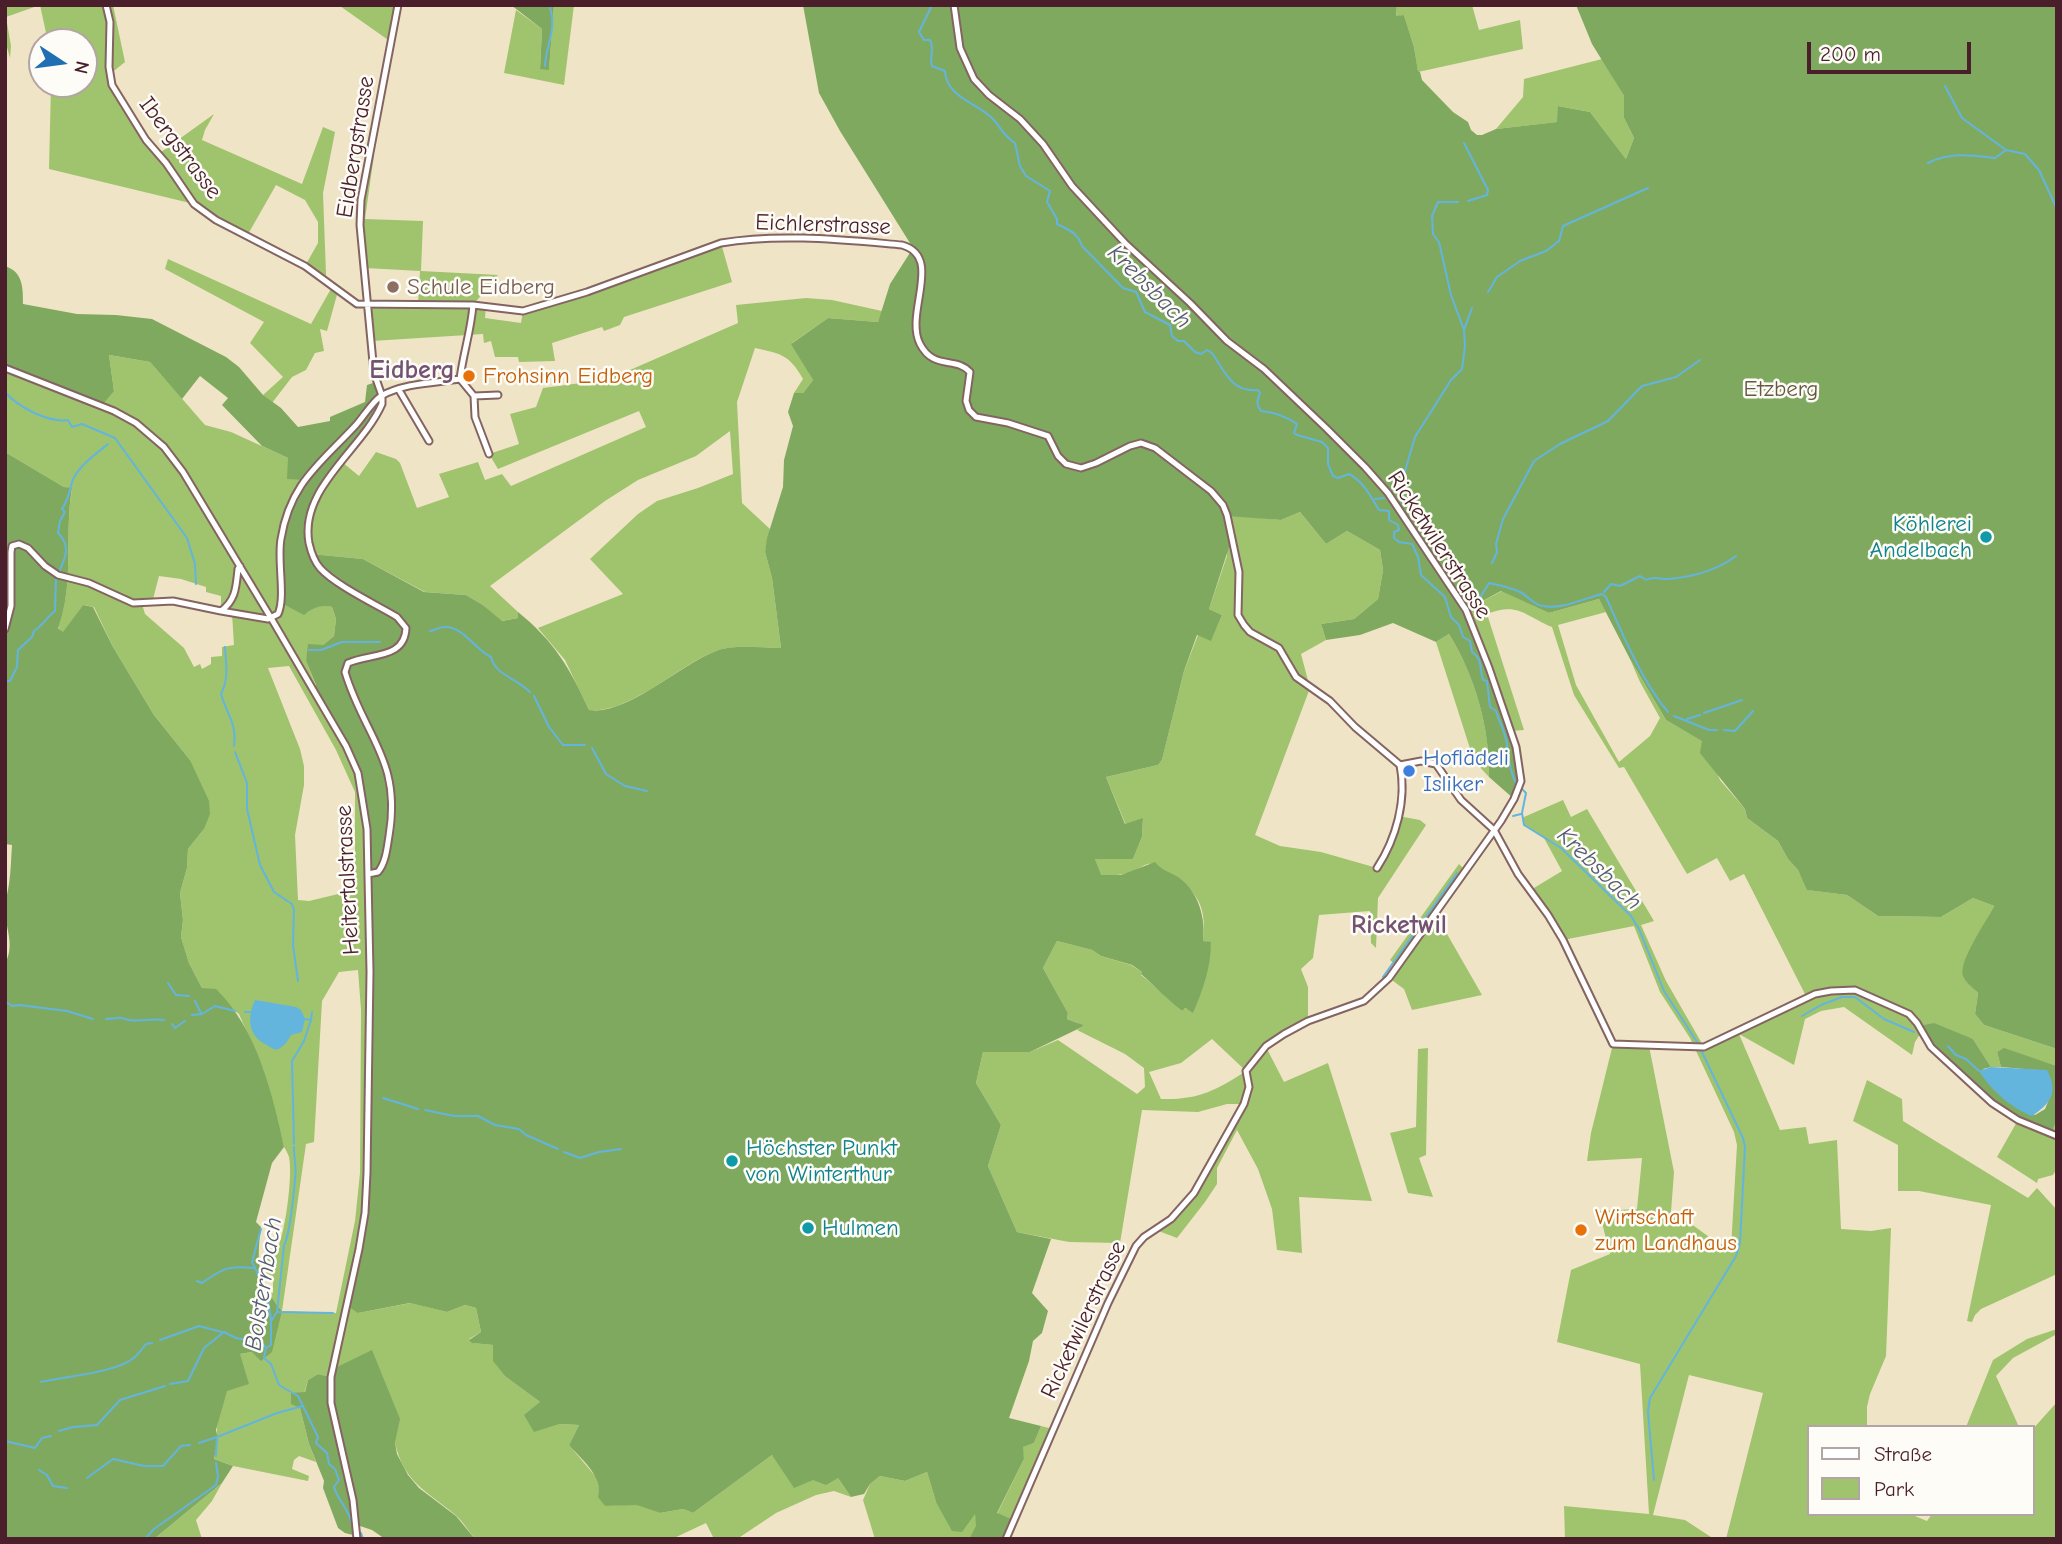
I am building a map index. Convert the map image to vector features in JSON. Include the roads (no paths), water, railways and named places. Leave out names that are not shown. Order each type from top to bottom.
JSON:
[{"type":"street","name":"Ibergstrasse","points":[[106,5],[110,22],[109,67],[112,85],[146,140],[166,163],[194,204],[216,220],[305,266],[358,304],[369,305]]},
{"type":"street","name":"Eidbergstrasse","points":[[382,396],[374,373],[360,225],[361,200],[398,5]]},
{"type":"street","name":"Ricketwilerstrasse","points":[[954,5],[960,48],[974,79],[989,95],[1020,119],[1072,186],[1125,243],[1227,341],[1264,369],[1318,419],[1388,493],[1466,610],[1516,747],[1521,771],[1520,786],[1514,799],[1389,978],[1359,1003],[1308,1021],[1284,1034],[1266,1046],[1255,1059],[1247,1071],[1249,1087],[1244,1104],[1194,1194],[1171,1219],[1144,1237],[1136,1246],[1108,1303],[1006,1539]]},
{"type":"street","name":"Eichlerstrasse","points":[[369,305],[473,305],[511,311],[538,308],[721,243],[743,239],[809,239],[913,248],[920,257],[923,268],[915,328],[920,343],[929,356],[939,362],[965,367],[970,372],[966,401],[969,410],[976,417],[1008,423],[1048,436],[1058,456],[1066,464],[1081,468],[1130,446],[1141,443],[1155,447],[1211,491],[1223,505],[1227,515],[1239,572],[1238,615],[1244,625],[1250,632],[1279,648],[1296,677],[1331,701],[1355,727],[1400,765]]},
{"type":"street","points":[[473,305],[471,325],[462,355],[460,379],[474,396],[475,417],[489,454]]},
{"type":"street","name":"Heitertalstrasse","points":[[5,368],[114,411],[150,434],[183,472],[346,746],[358,773],[367,829],[368,874],[370,1065],[365,1213],[331,1377],[331,1403],[353,1500],[357,1539]]},
{"type":"street","points":[[5,629],[10,606],[11,552],[12,546],[19,544],[29,548],[45,566],[58,575],[89,583],[133,603],[173,601],[271,618],[278,614],[281,607],[280,542],[292,498],[304,480],[382,396],[416,384],[460,379]]},
{"type":"street","points":[[399,390],[429,441]]},
{"type":"street","points":[[474,396],[498,394]]},
{"type":"street","points":[[368,874],[378,872],[384,862],[390,821],[391,787],[382,754],[345,672],[348,663],[392,652],[402,646],[406,628],[397,617],[320,569],[311,554],[307,531],[309,514],[318,495],[379,409],[382,396]]},
{"type":"street","points":[[220,611],[233,600],[237,569],[240,566]]},
{"type":"street","points":[[1377,869],[1393,836],[1398,816],[1403,787],[1400,765],[1421,761],[1436,764],[1461,800],[1494,830],[1518,874],[1563,940],[1613,1044],[1704,1047],[1815,994],[1855,990],[1899,1009],[1917,1023],[1931,1047],[1992,1103],[2018,1120],[2057,1136]]},
{"type":"water","points":[[255,1000],[301,1010],[305,1019],[302,1032],[291,1035],[283,1046],[272,1049],[252,1031],[250,1019]]},
{"type":"water","points":[[1991,1067],[2047,1070],[2051,1078],[2051,1097],[2044,1107],[2032,1116],[2024,1113],[2002,1098],[1979,1071]]},
{"type":"waterway","name":"Krebsbach","points":[[932,5],[919,32],[924,40],[930,40],[932,66],[945,71],[947,80],[956,93],[992,118],[1015,143],[1020,166],[1026,176],[1050,191],[1047,202],[1057,224],[1075,234],[1082,246],[1123,288],[1136,292],[1145,312],[1170,325],[1172,336],[1178,341],[1184,341],[1195,352],[1201,354],[1207,350],[1212,353],[1235,385],[1258,390],[1261,411],[1289,419],[1297,424],[1294,433],[1322,442],[1328,448],[1328,464],[1333,476],[1338,478],[1349,474],[1354,477],[1379,510],[1389,511],[1389,520],[1398,525],[1399,530],[1394,532],[1394,538],[1399,542],[1412,544],[1418,557],[1421,575],[1445,597],[1451,617],[1459,625],[1463,637],[1470,641],[1472,652],[1479,661],[1483,680],[1487,681],[1490,707],[1496,711],[1504,732],[1511,770],[1517,785]]},
{"type":"waterway","points":[[545,66],[552,30],[550,8]]},
{"type":"waterway","points":[[1945,86],[1962,118],[2006,150],[2025,154],[2039,170],[2057,209]]},
{"type":"waterway","points":[[1464,143],[1488,190],[1487,195],[1468,201]]},
{"type":"waterway","points":[[1928,163],[1952,156],[1995,158],[2006,150]]},
{"type":"waterway","points":[[1488,292],[1497,277],[1520,261],[1546,251],[1559,241],[1563,226],[1648,188]]},
{"type":"waterway","points":[[1390,491],[1403,478],[1415,437],[1451,380],[1462,369],[1464,330],[1451,295],[1439,242],[1433,234],[1432,216],[1438,202],[1458,202]]},
{"type":"waterway","points":[[1464,330],[1472,308]]},
{"type":"waterway","points":[[1492,563],[1497,552],[1496,544],[1503,519],[1534,461],[1560,444],[1608,421],[1642,386],[1676,377],[1700,360]]},
{"type":"waterway","name":"Bolsternbach","points":[[5,392],[34,413],[52,419],[68,420],[72,427],[82,424],[115,438],[187,538],[195,564],[196,584]]},
{"type":"waterway","points":[[59,572],[66,547],[58,533],[65,512],[62,509],[72,482],[83,466],[108,444]]},
{"type":"waterway","points":[[1375,499],[1384,498]]},
{"type":"waterway","points":[[1604,592],[1611,584],[1620,586],[1640,576],[1646,580],[1695,575],[1720,566],[1736,556]]},
{"type":"waterway","points":[[5,681],[10,681],[17,667],[18,650],[55,611],[56,578]]},
{"type":"waterway","points":[[1464,601],[1481,596],[1489,583],[1516,590],[1537,604],[1550,607],[1602,594],[1606,597],[1642,672],[1668,712]]},
{"type":"waterway","points":[[430,631],[445,627],[459,631],[491,657],[502,673],[530,692]]},
{"type":"waterway","points":[[309,650],[321,650],[342,642],[380,642]]},
{"type":"waterway","name":"Bolsternbach","points":[[225,647],[226,677],[221,694],[233,725],[234,746]]},
{"type":"waterway","points":[[534,696],[549,727],[563,745],[585,745]]},
{"type":"waterway","points":[[1704,713],[1742,700]]},
{"type":"waterway","points":[[1724,730],[1735,731],[1753,711]]},
{"type":"waterway","points":[[1687,719],[1700,715]]},
{"type":"waterway","points":[[1674,716],[1709,730],[1717,730]]},
{"type":"waterway","points":[[592,748],[606,774],[625,786],[647,791]]},
{"type":"waterway","name":"Bolsternbach","points":[[235,752],[247,783],[247,809],[260,865],[274,892],[292,904],[294,910],[293,945],[298,981]]},
{"type":"waterway","name":"Krebsbach","points":[[1521,788],[1526,793],[1522,813],[1524,825],[1561,848],[1631,916],[1664,991],[1699,1045]]},
{"type":"waterway","points":[[1513,816],[1521,814]]},
{"type":"waterway","points":[[1383,977],[1457,873]]},
{"type":"waterway","points":[[168,983],[176,995],[189,996]]},
{"type":"waterway","points":[[1802,1016],[1842,997],[1855,997],[1884,1019],[1914,1032]]},
{"type":"waterway","points":[[5,1001],[12,1006],[67,1011],[93,1019]]},
{"type":"waterway","points":[[195,1001],[201,1013]]},
{"type":"waterway","points":[[192,1015],[202,1014],[215,1006],[235,1011]]},
{"type":"waterway","points":[[245,1012],[250,1012]]},
{"type":"waterway","name":"Bolsternbach","points":[[305,1019],[311,1020],[312,1012]]},
{"type":"waterway","points":[[106,1019],[164,1020]]},
{"type":"waterway","name":"Bolsternbach","points":[[294,1144],[292,1061],[304,1041],[311,1020]]},
{"type":"waterway","points":[[172,1024],[175,1028],[185,1021]]},
{"type":"waterway","points":[[1948,1046],[1979,1071]]},
{"type":"waterway","name":"Krebsbach","points":[[1654,1480],[1648,1412],[1650,1398],[1736,1256],[1740,1243],[1745,1147],[1701,1050]]},
{"type":"waterway","points":[[383,1098],[418,1109]]},
{"type":"waterway","points":[[425,1110],[454,1116],[478,1116],[495,1125],[519,1129],[526,1135],[558,1149]]},
{"type":"waterway","name":"Bolsternbach","points":[[294,1147],[296,1176],[291,1215],[284,1245],[277,1312],[271,1321],[271,1345],[266,1348],[264,1358],[271,1364],[279,1385],[298,1396],[318,1437],[316,1443],[327,1453],[329,1464],[335,1469],[339,1480],[334,1487],[352,1524]]},
{"type":"waterway","points":[[564,1152],[580,1158],[621,1149]]},
{"type":"waterway","points":[[260,1278],[252,1262],[261,1229]]},
{"type":"waterway","points":[[197,1281],[202,1283],[220,1271],[231,1268],[253,1268]]},
{"type":"waterway","points":[[267,1293],[271,1320]]},
{"type":"waterway","points":[[278,1312],[333,1313]]},
{"type":"waterway","points":[[160,1340],[199,1326],[222,1332]]},
{"type":"waterway","points":[[170,1384],[188,1381],[204,1348],[224,1332],[236,1338],[262,1343],[266,1348]]},
{"type":"waterway","points":[[41,1382],[116,1367],[135,1357],[146,1344],[152,1343]]},
{"type":"waterway","points":[[59,1431],[97,1425],[120,1400],[165,1386]]},
{"type":"waterway","points":[[216,1456],[217,1437],[277,1413],[303,1406]]},
{"type":"waterway","points":[[5,1441],[35,1448],[42,1438],[51,1436]]},
{"type":"waterway","points":[[199,1443],[217,1437]]},
{"type":"waterway","points":[[87,1478],[113,1459],[144,1466],[163,1466],[181,1446],[190,1445]]},
{"type":"waterway","points":[[145,1539],[154,1529],[216,1485],[216,1463]]},
{"type":"waterway","points":[[39,1470],[47,1475],[53,1486],[67,1488]]},
{"type":"waterway","points":[[361,1533],[363,1539]]},
{"type":"place","name":"Schule Eidberg","points":[[393,287]]},
{"type":"place","name":"Frohsinn Eidberg","points":[[469,376]]},
{"type":"place","name":"Köhlerei Andelbach","points":[[1986,537]]},
{"type":"place","name":"Hoflädeli Isliker","points":[[1409,771]]},
{"type":"place","name":"Höchster Punkt von Winterthur","points":[[732,1161]]},
{"type":"place","name":"Hulmen","points":[[808,1228]]},
{"type":"place","name":"Wirtschaft zum Landhaus","points":[[1581,1230]]},
{"type":"district","name":"Eidberg","points":[[412,371]]},
{"type":"district","name":"Ricketwil","points":[[1399,926]]},
{"type":"park label","name":"Etzberg","points":[[1781,389]]}]
